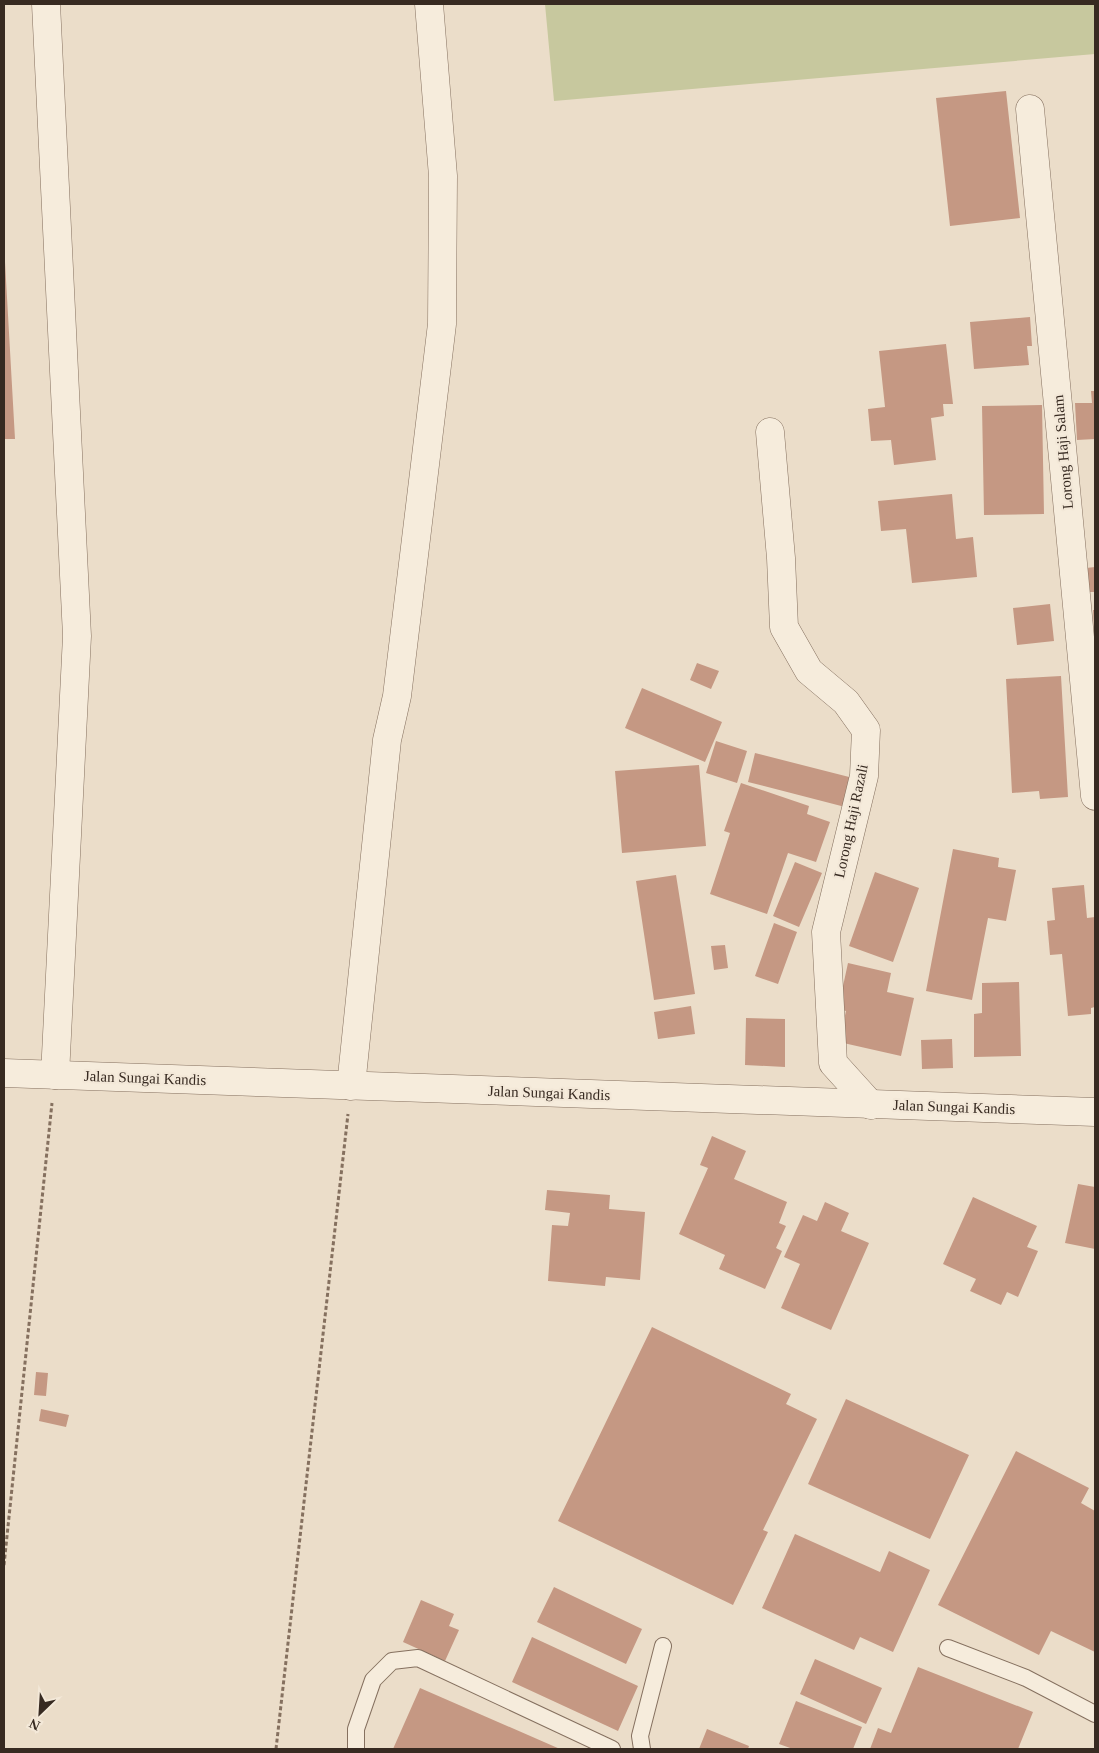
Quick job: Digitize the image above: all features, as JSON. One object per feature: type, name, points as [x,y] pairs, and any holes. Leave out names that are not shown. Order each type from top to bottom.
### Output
[{"type":"street","points":[[46,4],[76,636],[55,1075]]},
{"type":"street","points":[[351,1086],[387,740],[398,686],[442,324],[443,176],[429,4]]},
{"type":"street","name":"Lorong Haji Salam","points":[[1030,108],[1095,796]]},
{"type":"street","name":"Lorong Haji Razali","points":[[770,432],[781,558],[784,626],[809,672],[846,702],[866,730],[864,776],[826,932],[833,1063],[872,1105]]},
{"type":"street","name":"Jalan Sungai Kandis","points":[[4,1073],[1095,1112]]},
{"type":"lane","points":[[642,1749],[640,1736],[663,1646]]},
{"type":"lane","points":[[948,1648],[1026,1678],[1095,1714]]},
{"type":"lane","points":[[356,1749],[356,1729],[373,1680],[392,1660],[418,1658],[612,1749]]},
{"type":"path","points":[[4,1564],[55,1075]]},
{"type":"path","points":[[276,1749],[351,1086]]},
{"type":"green space","points":[[545,4],[1095,4],[1095,54],[554,101]]},
{"type":"building","points":[[1006,91],[1020,218],[950,226],[936,98]]},
{"type":"building","points":[[5,262],[15,439],[4,439]]},
{"type":"building","points":[[1030,317],[1032,346],[1027,346],[1029,365],[974,369],[970,322]]},
{"type":"building","points":[[946,344],[953,404],[943,404],[944,416],[931,418],[936,460],[894,465],[891,440],[871,441],[868,409],[885,407],[879,351]]},
{"type":"building","points":[[1091,391],[1095,391],[1095,439],[1077,440],[1075,403],[1092,403]]},
{"type":"building","points":[[1042,405],[1044,514],[984,515],[982,406]]},
{"type":"building","points":[[952,494],[956,539],[973,537],[977,577],[912,583],[906,529],[881,531],[878,501]]},
{"type":"building","points":[[1095,567],[1095,592],[1088,592],[1086,568]]},
{"type":"building","points":[[1050,604],[1054,641],[1017,645],[1013,608]]},
{"type":"building","points":[[1093,610],[1095,610],[1095,628],[1094,628]]},
{"type":"building","points":[[697,663],[719,671],[711,689],[690,680]]},
{"type":"building","points":[[1061,676],[1068,797],[1040,799],[1039,791],[1012,793],[1006,679]]},
{"type":"building","points":[[642,688],[722,722],[705,762],[625,728]]},
{"type":"building","points":[[716,741],[747,751],[737,783],[706,773]]},
{"type":"building","points":[[755,753],[857,779],[849,808],[748,782]]},
{"type":"building","points":[[699,765],[706,846],[622,853],[615,771]]},
{"type":"building","points":[[741,783],[809,806],[807,814],[830,822],[816,862],[788,853],[767,914],[710,894],[730,833],[724,831]]},
{"type":"building","points":[[953,849],[999,858],[998,867],[1016,870],[1006,921],[988,918],[972,1000],[926,991]]},
{"type":"building","points":[[795,862],[822,873],[799,927],[773,916]]},
{"type":"building","points":[[875,872],[919,888],[893,962],[849,946]]},
{"type":"building","points":[[676,875],[695,994],[654,1000],[636,881]]},
{"type":"building","points":[[1084,885],[1087,918],[1095,917],[1095,1007],[1091,1008],[1091,1014],[1068,1016],[1062,954],[1050,955],[1047,921],[1055,920],[1052,888]]},
{"type":"building","points":[[774,923],[797,932],[778,984],[755,976]]},
{"type":"building","points":[[725,945],[728,968],[714,970],[711,946]]},
{"type":"building","points":[[848,963],[891,973],[887,992],[914,998],[901,1056],[839,1042],[846,1011],[838,1009]]},
{"type":"building","points":[[1019,982],[1021,1056],[974,1057],[974,1014],[982,1013],[982,983]]},
{"type":"building","points":[[691,1006],[695,1034],[658,1039],[654,1012]]},
{"type":"building","points":[[746,1018],[785,1019],[785,1067],[745,1065]]},
{"type":"building","points":[[952,1039],[953,1068],[922,1069],[921,1040]]},
{"type":"building","points":[[712,1136],[746,1151],[734,1179],[787,1202],[779,1223],[786,1226],[776,1248],[782,1251],[765,1289],[719,1269],[725,1255],[679,1234],[708,1168],[700,1165]]},
{"type":"building","points":[[1078,1184],[1095,1187],[1095,1249],[1065,1243]]},
{"type":"building","points":[[547,1190],[610,1195],[609,1209],[645,1212],[640,1280],[606,1277],[605,1286],[548,1281],[552,1225],[568,1226],[570,1213],[545,1210]]},
{"type":"building","points":[[973,1197],[1037,1226],[1027,1247],[1038,1251],[1018,1297],[1007,1292],[1001,1305],[970,1291],[976,1279],[943,1264]]},
{"type":"building","points":[[825,1202],[849,1213],[841,1231],[869,1243],[831,1330],[781,1308],[800,1264],[784,1257],[803,1215],[817,1221]]},
{"type":"building","points":[[652,1327],[791,1394],[786,1404],[817,1419],[763,1530],[768,1532],[733,1605],[558,1521]]},
{"type":"building","points":[[36,1372],[48,1373],[46,1396],[34,1395]]},
{"type":"building","points":[[846,1399],[969,1455],[930,1539],[808,1484]]},
{"type":"building","points":[[41,1409],[69,1415],[66,1427],[39,1421]]},
{"type":"building","points":[[1016,1451],[1089,1488],[1081,1503],[1095,1511],[1095,1652],[1051,1631],[1039,1655],[938,1605]]},
{"type":"building","points":[[795,1534],[880,1572],[889,1551],[930,1570],[893,1652],[860,1637],[854,1650],[762,1608]]},
{"type":"building","points":[[554,1587],[642,1629],[626,1664],[537,1622]]},
{"type":"building","points":[[421,1600],[454,1614],[449,1626],[459,1630],[445,1661],[403,1642]]},
{"type":"building","points":[[532,1637],[638,1686],[618,1731],[512,1682]]},
{"type":"building","points":[[815,1659],[882,1688],[866,1724],[800,1694]]},
{"type":"building","points":[[918,1667],[1033,1712],[1018,1749],[870,1749],[878,1728],[891,1733]]},
{"type":"building","points":[[420,1688],[560,1749],[393,1749]]},
{"type":"building","points":[[796,1701],[862,1727],[853,1749],[793,1749],[779,1744]]},
{"type":"building","points":[[707,1729],[749,1746],[748,1749],[699,1749]]}]
